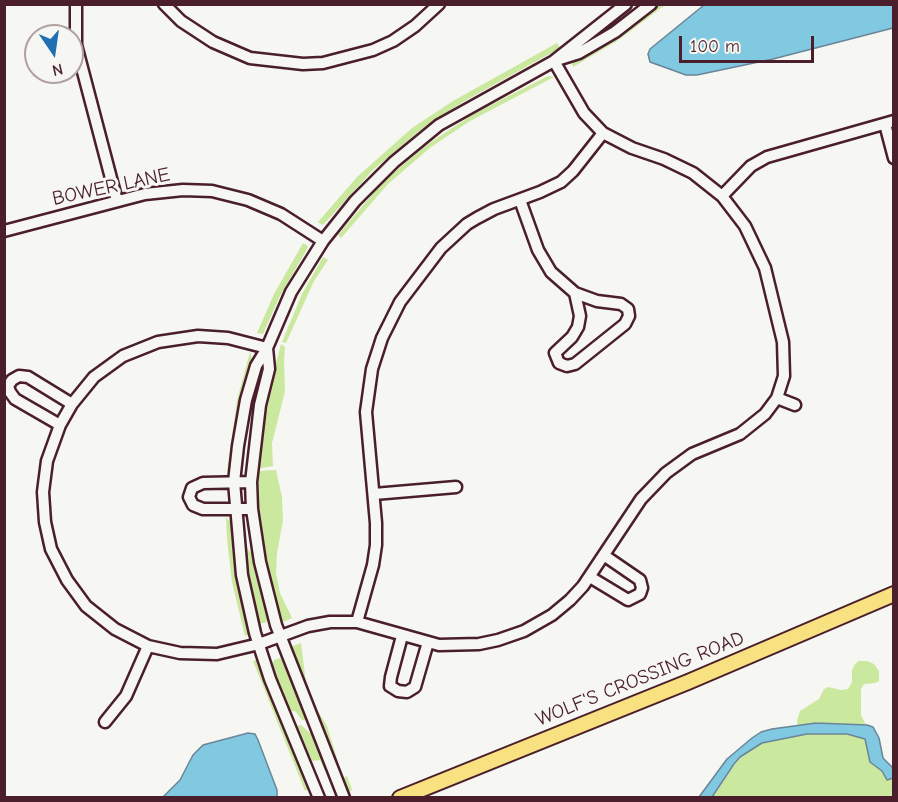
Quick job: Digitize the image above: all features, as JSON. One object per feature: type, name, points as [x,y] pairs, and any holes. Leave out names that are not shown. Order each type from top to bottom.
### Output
[{"type":"main road","name":"WOLF'S CROSSING ROAD","points":[[400,798],[678,686],[894,594]]},
{"type":"street","points":[[76,4],[76,45],[117,201]]},
{"type":"street","points":[[164,4],[181,21],[213,42],[250,58],[303,64],[323,63],[373,50],[393,41],[415,26],[439,4]]},
{"type":"street","points":[[319,798],[270,679],[242,575],[234,482],[246,400],[256,366],[267,348],[291,292],[323,241],[355,201],[394,162],[439,125],[554,61],[626,4]]},
{"type":"street","points":[[554,61],[579,53],[615,32],[651,4]]},
{"type":"street","points":[[267,348],[228,338],[198,336],[158,342],[123,356],[94,377],[72,404],[60,425],[47,461],[43,491],[45,522],[51,549],[67,580],[86,606],[114,629],[148,646],[180,654],[217,654],[259,644],[308,626],[330,622],[357,622],[439,645],[480,644],[524,631],[552,615],[570,600],[590,577],[653,484],[692,454],[740,434],[765,414],[777,398],[784,376],[783,342],[765,268],[746,226],[722,196],[693,173],[664,159],[632,148],[603,133],[584,113],[554,61]]},
{"type":"street","points":[[722,196],[751,166],[767,157],[889,123],[894,158]]},
{"type":"street","points":[[357,622],[373,565],[376,545],[366,412],[372,369],[382,338],[400,302],[441,248],[467,224],[561,182],[573,171],[603,133]]},
{"type":"street","name":"BOWER LANE","points":[[4,231],[117,201],[175,190],[212,191],[248,200],[281,214],[323,241]]},
{"type":"street","points":[[520,200],[538,249],[550,272],[575,293],[597,301],[621,304],[628,309],[629,316],[625,324],[575,364],[567,366],[559,363],[555,353],[572,337],[578,327],[580,316],[575,293]]},
{"type":"street","points":[[267,348],[268,369],[256,429],[251,482],[252,509],[260,562],[268,599],[280,636],[344,798]]},
{"type":"street","points":[[60,425],[15,399],[8,386],[19,376],[28,376],[72,404]]},
{"type":"street","points":[[777,398],[795,405]]},
{"type":"street","points":[[251,482],[196,484],[189,497],[197,508],[252,509]]},
{"type":"street","points":[[374,495],[456,487]]},
{"type":"street","points":[[590,577],[628,600],[640,594],[642,588],[640,580],[605,556]]},
{"type":"street","points":[[402,636],[390,686],[398,691],[407,692],[415,687],[428,642]]},
{"type":"street","points":[[105,722],[126,696],[148,646]]},
{"type":"green space","points":[[658,5],[665,5],[617,41],[573,67],[574,61],[594,50]]},
{"type":"green space","points":[[557,43],[560,48],[463,102],[418,132],[374,169],[324,224],[318,222],[357,177],[412,128],[453,101]]},
{"type":"green space","points":[[548,76],[554,77],[470,121],[431,147],[388,184],[341,238],[338,235],[382,183],[425,146],[475,113]]},
{"type":"green space","points":[[303,243],[308,246],[307,249],[279,298],[263,334],[257,333],[274,294]]},
{"type":"green space","points":[[323,257],[328,260],[314,281],[286,343],[282,342],[302,294]]},
{"type":"green space","points":[[281,344],[285,347],[285,391],[272,443],[273,466],[257,469],[264,408]]},
{"type":"green space","points":[[250,352],[253,363],[232,471],[227,471],[237,400]]},
{"type":"green space","points":[[276,470],[282,497],[283,520],[276,573],[280,593],[292,618],[281,623],[267,578],[257,499],[257,471]]},
{"type":"green space","points":[[226,517],[232,524],[236,562],[250,634],[245,636],[232,582]]},
{"type":"green space","points":[[244,535],[249,551],[254,552],[267,611],[268,620],[265,623],[259,623],[255,615],[247,578]]},
{"type":"green space","points":[[301,643],[306,683],[313,703],[327,726],[342,775],[344,778],[347,776],[352,790],[349,792],[340,774],[290,647]]},
{"type":"green space","points":[[281,658],[285,661],[309,721],[302,720],[295,711],[289,711],[272,666],[274,660]]},
{"type":"green space","points":[[259,659],[311,787],[305,791],[253,661]]},
{"type":"green space","points":[[859,661],[874,664],[879,671],[879,681],[864,684],[861,689],[861,715],[866,725],[816,723],[798,726],[800,711],[819,699],[824,689],[828,687],[848,689],[852,682],[852,670]]},
{"type":"green space","points":[[301,725],[310,733],[314,733],[330,772],[325,771],[320,760],[312,761],[295,726]]},
{"type":"green space","points":[[807,734],[847,734],[865,739],[870,762],[882,771],[887,779],[893,778],[893,797],[712,798],[740,757],[762,743]]},
{"type":"water","points":[[704,5],[893,5],[893,28],[773,59],[697,75],[686,75],[650,62],[648,54],[650,49]]},
{"type":"water","points":[[816,723],[873,727],[879,738],[883,758],[893,768],[893,778],[887,780],[882,771],[870,762],[865,739],[847,734],[807,734],[762,743],[740,757],[712,797],[699,797],[727,759],[761,732]]},
{"type":"water","points":[[248,733],[255,734],[258,740],[277,790],[277,797],[163,797],[180,780],[193,755],[203,745]]}]
